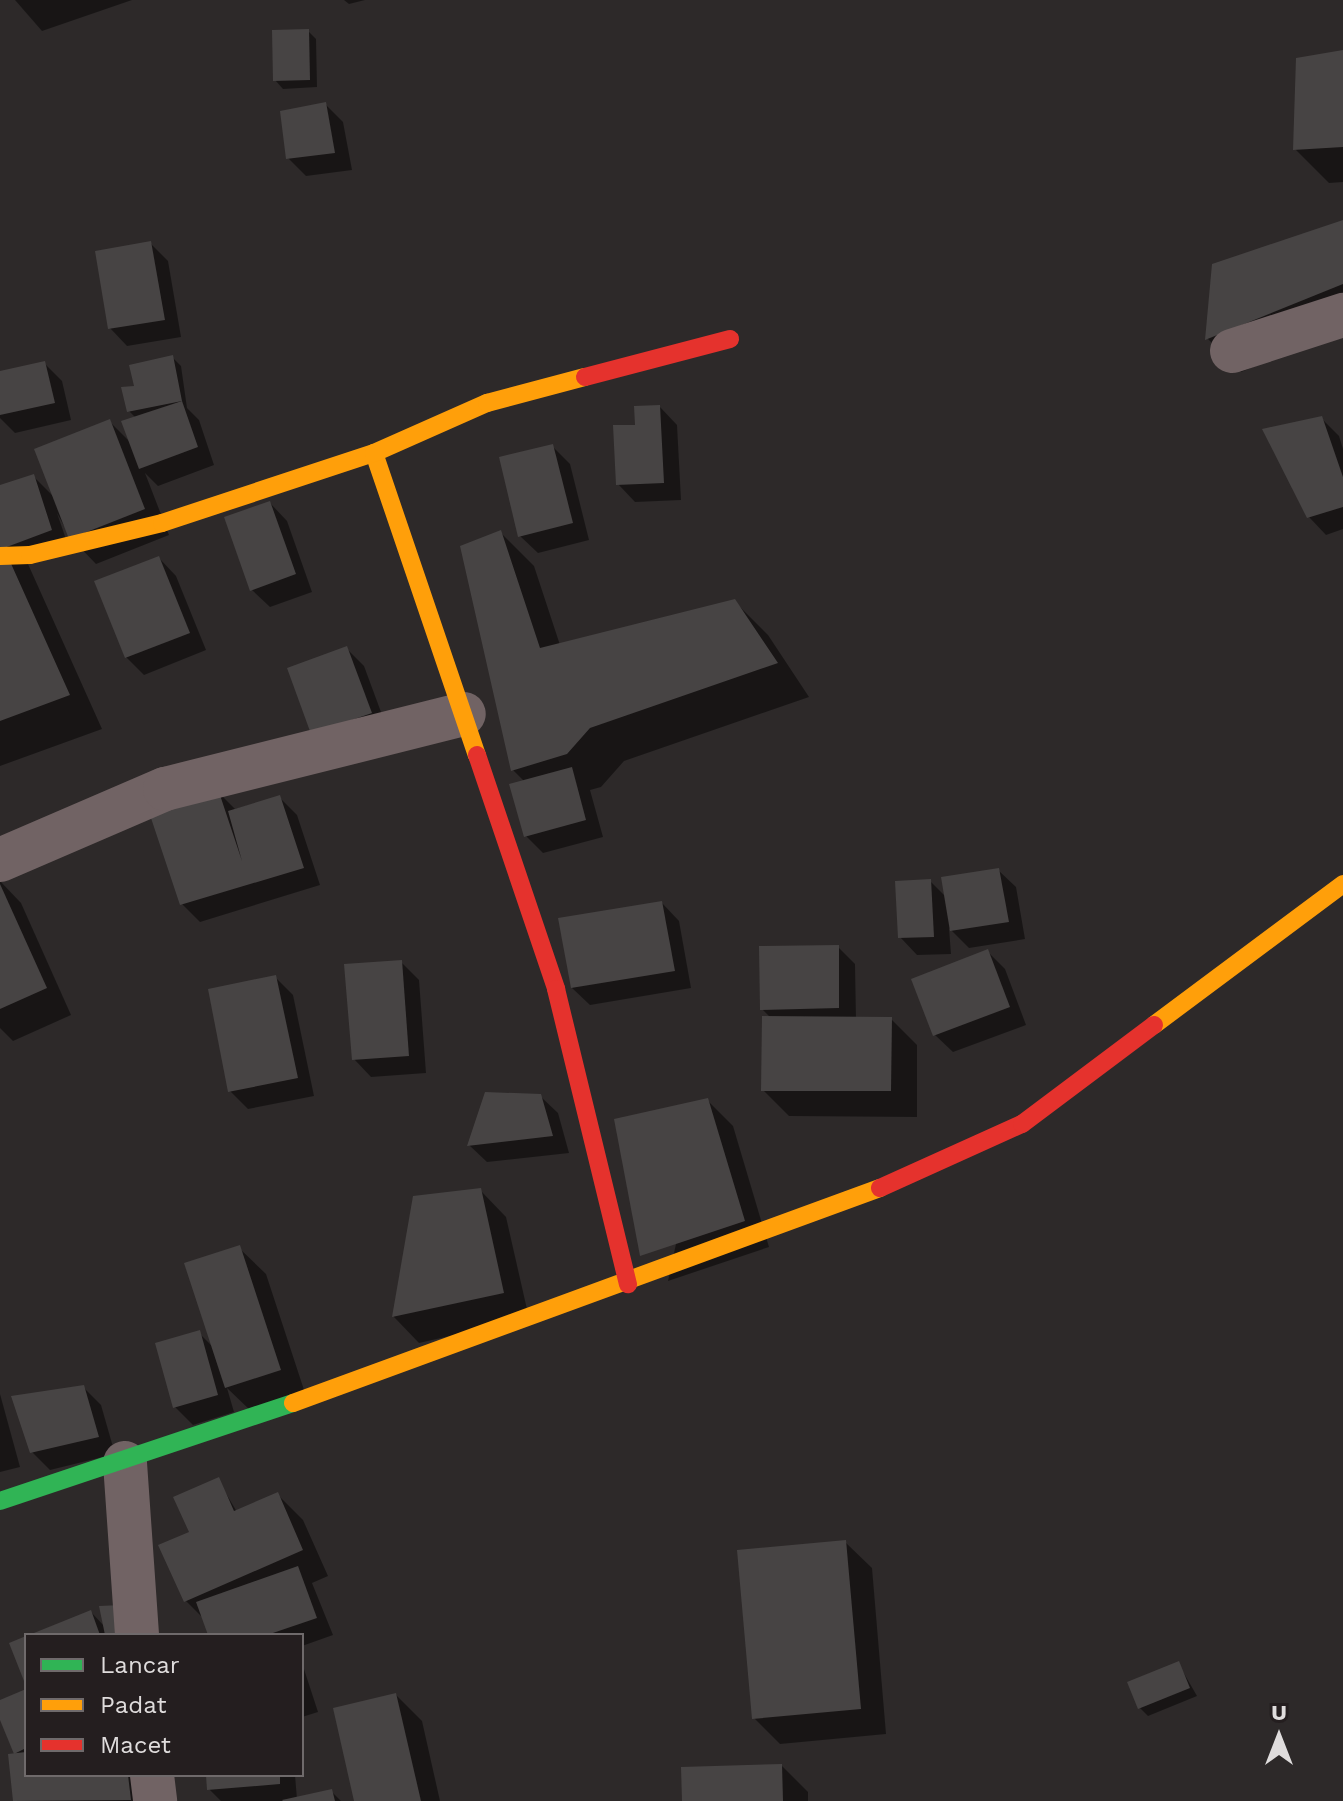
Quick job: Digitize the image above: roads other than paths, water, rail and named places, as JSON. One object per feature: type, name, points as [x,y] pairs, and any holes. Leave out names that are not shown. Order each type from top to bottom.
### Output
[{"type":"street","points":[[1232,351],[1343,315]]},
{"type":"street","points":[[0,556],[30,555],[162,523],[374,453],[487,403],[730,339]]},
{"type":"street","points":[[374,453],[556,989],[628,1284]]},
{"type":"street","points":[[0,860],[165,789],[464,714]]},
{"type":"street","points":[[0,1501],[125,1463],[628,1284],[929,1170],[1022,1124],[1343,884]]},
{"type":"street","points":[[125,1463],[137,1633]]},
{"type":"street","points":[[152,1777],[155,1801]]}]
